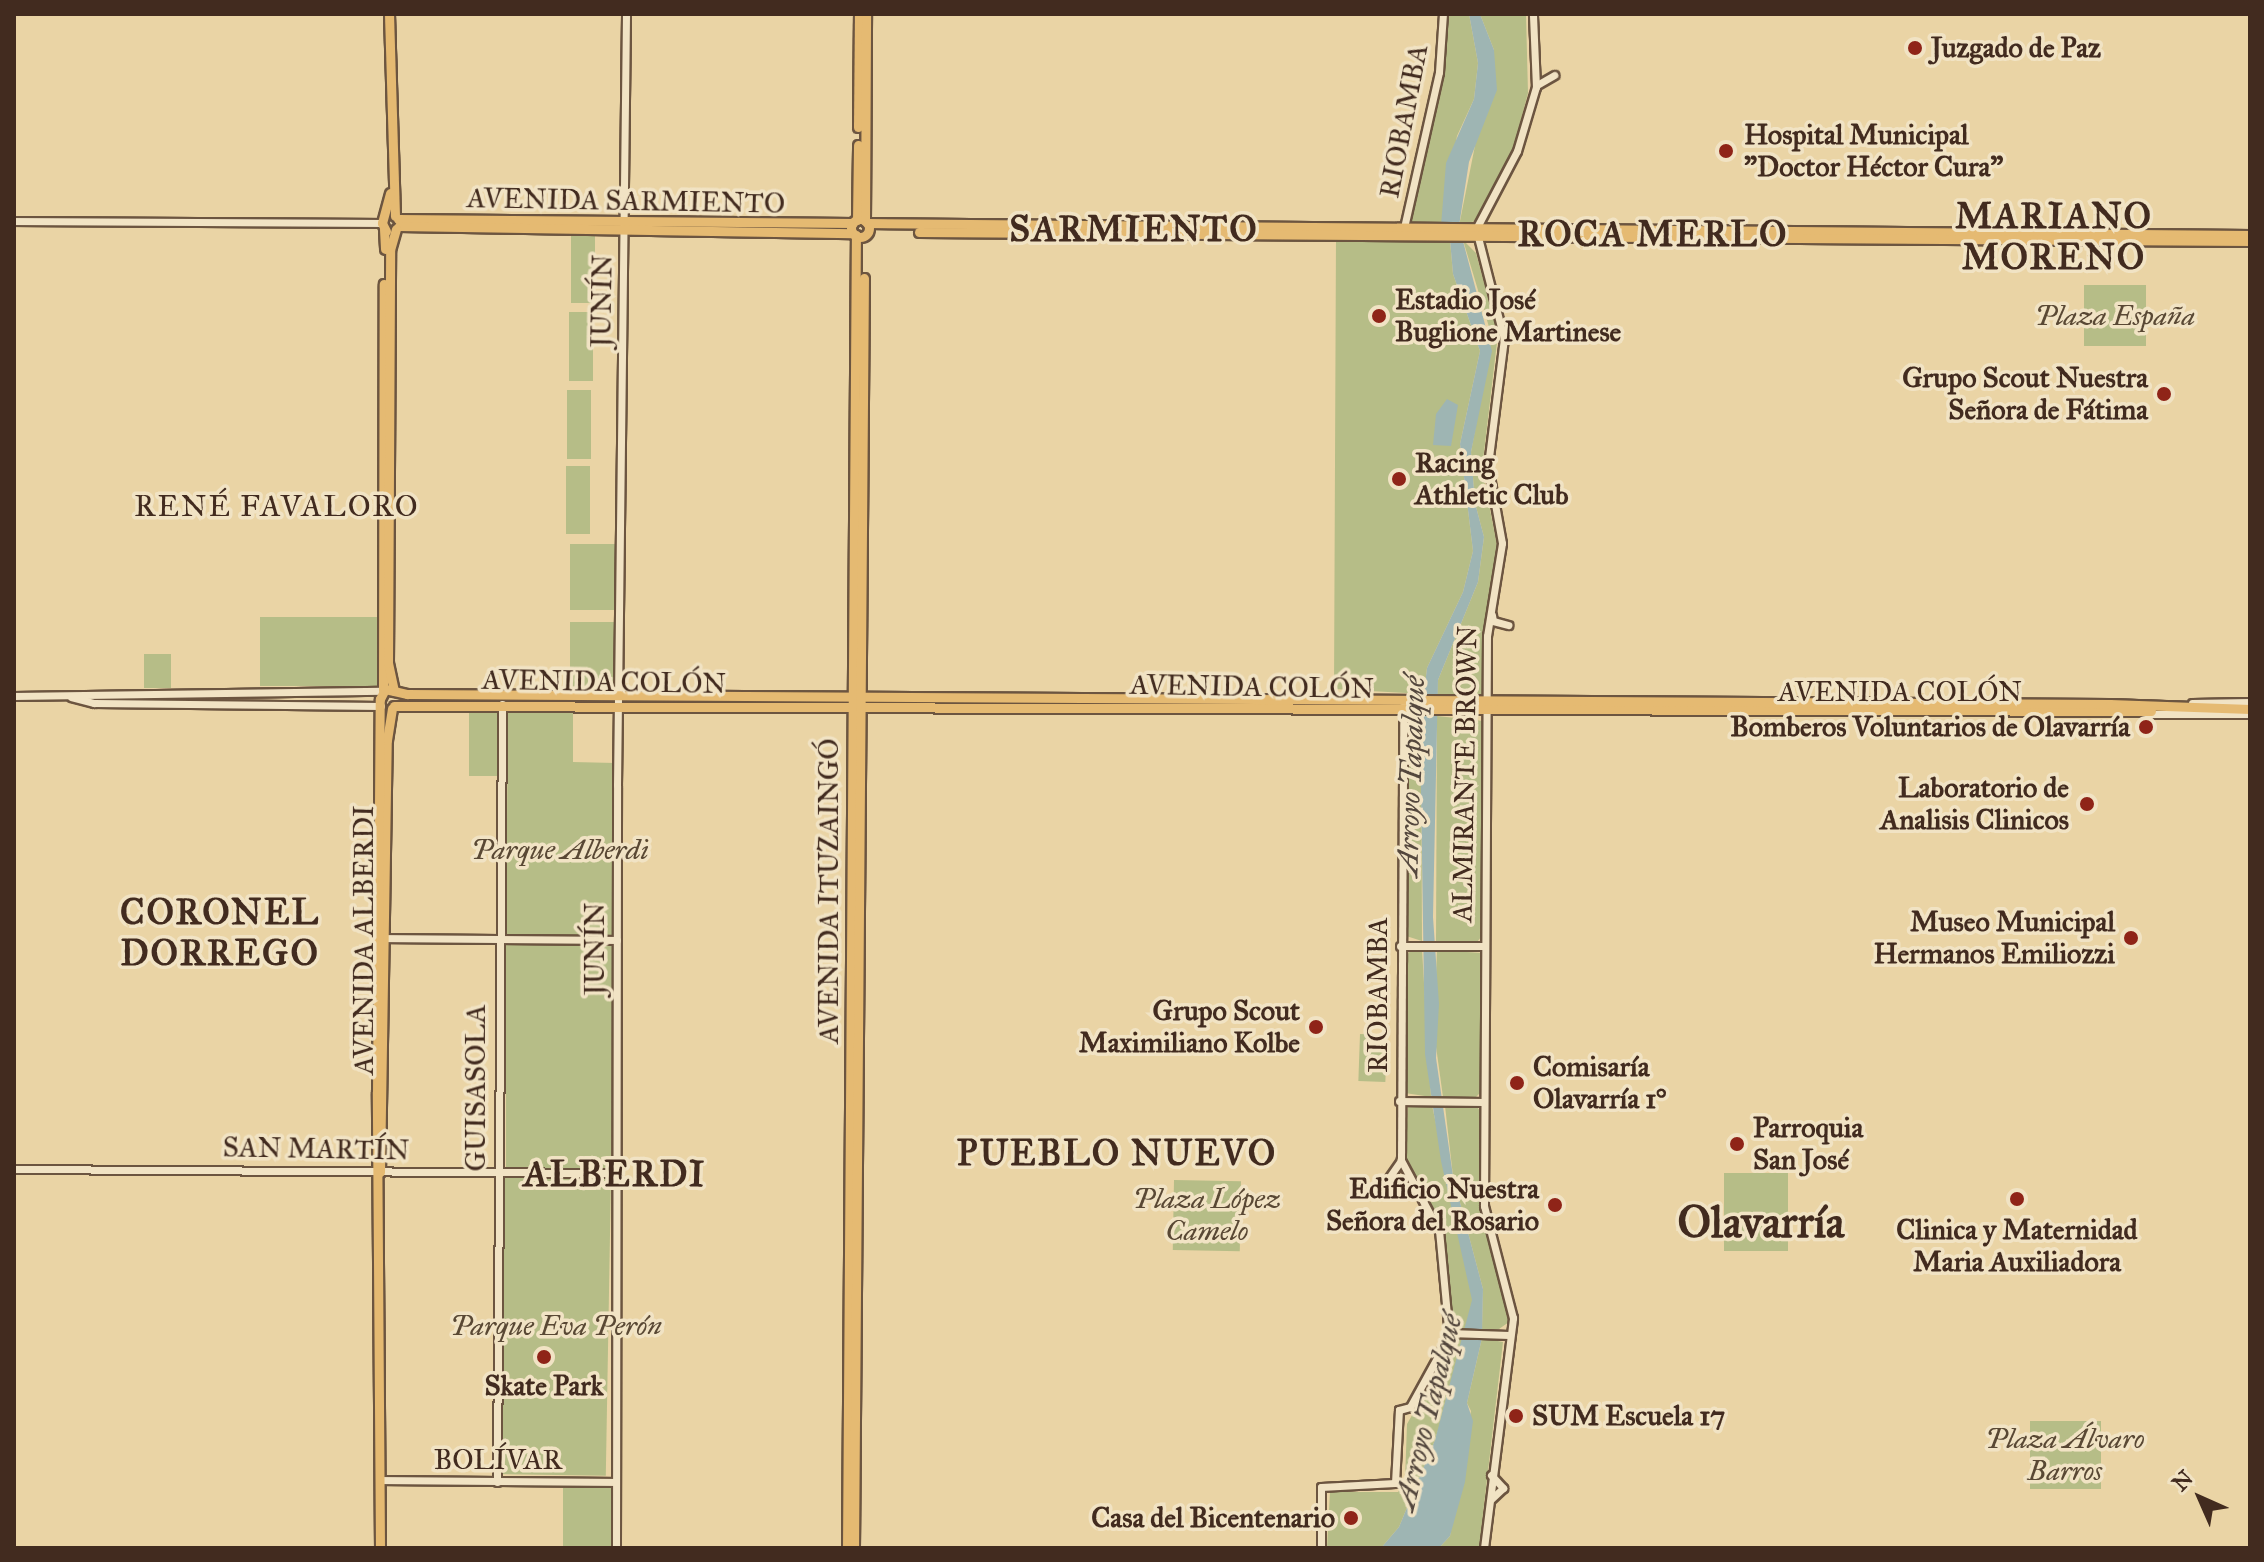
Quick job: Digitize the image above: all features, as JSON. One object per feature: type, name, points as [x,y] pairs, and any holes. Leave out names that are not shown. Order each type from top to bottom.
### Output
[{"type":"main road","points":[[388,691],[392,223],[389,14]]},
{"type":"main road","name":"AVENIDA ITUZAINGÓ","points":[[859,14],[861,228]]},
{"type":"main road","name":"AVENIDA ITUZAINGÓ","points":[[847,1548],[866,14]]},
{"type":"main road","name":"AVENIDA SARMIENTO","points":[[392,223],[626,229],[861,228],[2250,241]]},
{"type":"main road","name":"AVENIDA SARMIENTO","points":[[1473,234],[2250,235]]},
{"type":"main road","name":"AVENIDA COLÓN","points":[[388,691],[502,698],[620,700],[2186,709],[2250,712]]},
{"type":"main road","name":"AVENIDA ALBERDI","points":[[380,1548],[382,938],[388,691]]},
{"type":"main road","name":"AVENIDA COLÓN","points":[[388,707],[502,698]]},
{"type":"main road","name":"AVENIDA ITUZAINGÓ","points":[[854,1548],[857,702]]},
{"type":"street","name":"JUNÍN","points":[[616,1548],[617,940],[626,14]]},
{"type":"street","name":"RIOBAMBA","points":[[1409,233],[1439,72],[1443,14]]},
{"type":"street","points":[[1473,234],[1517,151],[1536,87],[1533,14]]},
{"type":"street","points":[[1536,87],[1554,75],[1537,64]]},
{"type":"street","name":"AVENIDA SARMIENTO","points":[[14,221],[392,223]]},
{"type":"street","name":"ALMIRANTE BROWN","points":[[1473,234],[1504,332],[1488,460],[1502,543],[1492,599],[1485,707],[1484,1212],[1513,1312],[1484,1548]]},
{"type":"street","points":[[1488,646],[1493,629],[1508,625],[1493,621],[1492,599]]},
{"type":"street","name":"AVENIDA COLÓN","points":[[14,696],[162,690],[388,691]]},
{"type":"street","name":"AVENIDA COLÓN","points":[[69,696],[94,703],[388,707]]},
{"type":"street","name":"GUISASOLA","points":[[497,1482],[498,939],[502,698]]},
{"type":"street","name":"AVENIDA COLÓN","points":[[2110,709],[2250,702]]},
{"type":"street","name":"RIOBAMBA","points":[[1407,706],[1400,946],[1401,1160],[1439,1231],[1449,1333]]},
{"type":"street","name":"AVENIDA COLÓN","points":[[2110,709],[2250,712]]},
{"type":"street","points":[[382,938],[617,940]]},
{"type":"street","points":[[1400,946],[1484,946]]},
{"type":"street","points":[[1399,1101],[1484,1102]]},
{"type":"street","points":[[1388,1179],[1395,1176],[1401,1160]]},
{"type":"street","name":"SAN MARTÍN","points":[[14,1169],[617,1173]]},
{"type":"street","points":[[1401,1195],[1406,1187],[1415,1188]]},
{"type":"street","points":[[1321,1548],[1321,1487],[1395,1483],[1399,1410],[1410,1407],[1449,1333],[1509,1335]]},
{"type":"street","points":[[1488,1504],[1503,1488],[1491,1475]]},
{"type":"street","name":"BOLÍVAR","points":[[380,1480],[616,1482]]},
{"type":"green space","points":[[1448,14],[1469,14],[1478,63],[1474,99],[1457,136],[1441,226],[1411,226],[1408,222],[1444,70]]},
{"type":"green space","points":[[1480,14],[1526,14],[1528,93],[1513,150],[1475,221],[1459,226],[1494,50]]},
{"type":"green space","points":[[571,235],[595,235],[595,303],[571,303]]},
{"type":"green space","name":"Racing Athletic Club","points":[[1336,236],[1450,240],[1453,274],[1480,351],[1460,444],[1473,551],[1463,592],[1427,668],[1424,694],[1334,689]]},
{"type":"green space","points":[[1463,240],[1476,253],[1498,334],[1482,469],[1497,545],[1485,622],[1483,694],[1437,697],[1438,680],[1478,582],[1484,537],[1475,503],[1471,452],[1492,337]]},
{"type":"green space","name":"Plaza España","points":[[2084,285],[2146,285],[2146,346],[2084,346]]},
{"type":"green space","points":[[569,312],[593,312],[593,381],[569,381]]},
{"type":"green space","points":[[567,390],[591,390],[591,459],[567,459]]},
{"type":"green space","points":[[566,466],[590,466],[590,534],[566,534]]},
{"type":"green space","points":[[570,544],[615,544],[615,610],[570,610]]},
{"type":"green space","points":[[260,617],[377,617],[377,686],[260,686]]},
{"type":"green space","points":[[570,622],[615,622],[615,688],[570,688]]},
{"type":"green space","points":[[144,654],[171,654],[171,688],[144,688]]},
{"type":"green space","name":"Parque Alberdi","points":[[508,706],[573,706],[573,762],[615,763],[614,937],[506,937]]},
{"type":"green space","points":[[469,708],[500,708],[500,776],[469,776]]},
{"type":"green space","points":[[1411,715],[1421,715],[1422,941],[1403,935],[1406,719]]},
{"type":"green space","points":[[1437,716],[1483,721],[1482,936],[1477,942],[1436,941]]},
{"type":"green space","points":[[506,944],[614,944],[614,1170],[506,1170]]},
{"type":"green space","points":[[1411,950],[1422,950],[1431,1097],[1405,1093],[1407,955]]},
{"type":"green space","points":[[1437,950],[1482,953],[1480,1093],[1475,1098],[1443,1097],[1434,1032]]},
{"type":"green space","points":[[1360,1034],[1387,1035],[1385,1082],[1358,1081]]},
{"type":"green space","points":[[1408,1105],[1432,1105],[1473,1300],[1467,1329],[1454,1328],[1450,1320],[1440,1218],[1405,1163]]},
{"type":"green space","points":[[1445,1106],[1477,1107],[1481,1112],[1480,1213],[1509,1311],[1509,1322],[1499,1329],[1482,1329],[1483,1289],[1453,1176]]},
{"type":"green space","points":[[1724,1173],[1788,1173],[1788,1251],[1724,1251]]},
{"type":"green space","name":"Parque Eva Perón","points":[[503,1176],[611,1178],[606,1476],[498,1474]]},
{"type":"green space","name":"Plaza López Camelo","points":[[1174,1180],[1241,1181],[1240,1251],[1173,1250]]},
{"type":"green space","points":[[1456,1338],[1465,1338],[1463,1349],[1435,1440],[1399,1527],[1381,1548],[1327,1548],[1330,1492],[1398,1492],[1405,1480],[1407,1424]]},
{"type":"green space","points":[[1482,1338],[1503,1342],[1479,1548],[1439,1548],[1450,1536],[1471,1411],[1467,1403]]},
{"type":"green space","name":"Plaza Álvaro Barros","points":[[2030,1421],[2101,1421],[2101,1489],[2030,1489]]},
{"type":"green space","points":[[563,1488],[611,1488],[611,1548],[563,1548]]},
{"type":"water","points":[[1469,14],[1480,14],[1494,50],[1497,90],[1469,162],[1459,226],[1492,351],[1471,452],[1475,503],[1484,537],[1478,582],[1438,680],[1433,917],[1439,1004],[1436,1058],[1453,1176],[1483,1289],[1482,1338],[1467,1403],[1473,1421],[1465,1482],[1450,1536],[1439,1548],[1381,1548],[1399,1527],[1435,1440],[1472,1300],[1441,1161],[1425,1054],[1420,725],[1427,668],[1463,592],[1473,551],[1460,444],[1480,351],[1453,274],[1450,240],[1441,226],[1446,163],[1474,99],[1478,63]]},
{"type":"water","points":[[1447,399],[1458,405],[1451,446],[1433,445],[1436,414]]},
{"type":"place","name":"Juzgado de Paz","points":[[1915,48]]},
{"type":"place","name":"Hospital Municipal \"Doctor Héctor Cura\"","points":[[1726,151]]},
{"type":"place","name":"Estadio José Buglione Martinese","points":[[1379,316]]},
{"type":"place","name":"Grupo Scout Nuestra Señora de Fátima","points":[[2164,394]]},
{"type":"place","name":"Racing Athletic Club","points":[[1399,479]]},
{"type":"place","name":"Bomberos Voluntarios de Olavarría","points":[[2146,727]]},
{"type":"place","name":"Laboratorio de Analisis Clinicos","points":[[2087,804]]},
{"type":"place","name":"Museo Municipal Hermanos Emiliozzi","points":[[2131,938]]},
{"type":"place","name":"Grupo Scout Maximiliano Kolbe","points":[[1316,1027]]},
{"type":"place","name":"Comisaría Olavarría 1°","points":[[1517,1083]]},
{"type":"place","name":"Parroquia San José","points":[[1737,1144]]},
{"type":"place","name":"Clinica y Maternidad Maria Auxiliadora","points":[[2017,1199]]},
{"type":"place","name":"Edificio Nuestra Señora del Rosario","points":[[1555,1205]]},
{"type":"place","name":"Skate Park","points":[[544,1357]]},
{"type":"place","name":"SUM Escuela 17","points":[[1516,1416]]},
{"type":"place","name":"Casa del Bicentenario","points":[[1351,1518]]},
{"type":"district","name":"SARMIENTO","points":[[1134,230]]},
{"type":"district","name":"ROCA MERLO","points":[[1653,235]]},
{"type":"district","name":"MARIANO MORENO","points":[[2054,236]]},
{"type":"district","name":"RENÉ FAVALORO","points":[[277,506]]},
{"type":"district","name":"CORONEL DORREGO","points":[[220,932]]},
{"type":"district","name":"PUEBLO NUEVO","points":[[1117,1154]]},
{"type":"district","name":"ALBERDI","points":[[615,1175]]},
{"type":"district","name":"Olavarría","points":[[1761,1222]]},
{"type":"water label","name":"Arroyo Tapalqué","points":[[1411,776]]},
{"type":"water label","name":"Arroyo Tapalqué","points":[[1428,1412]]}]
